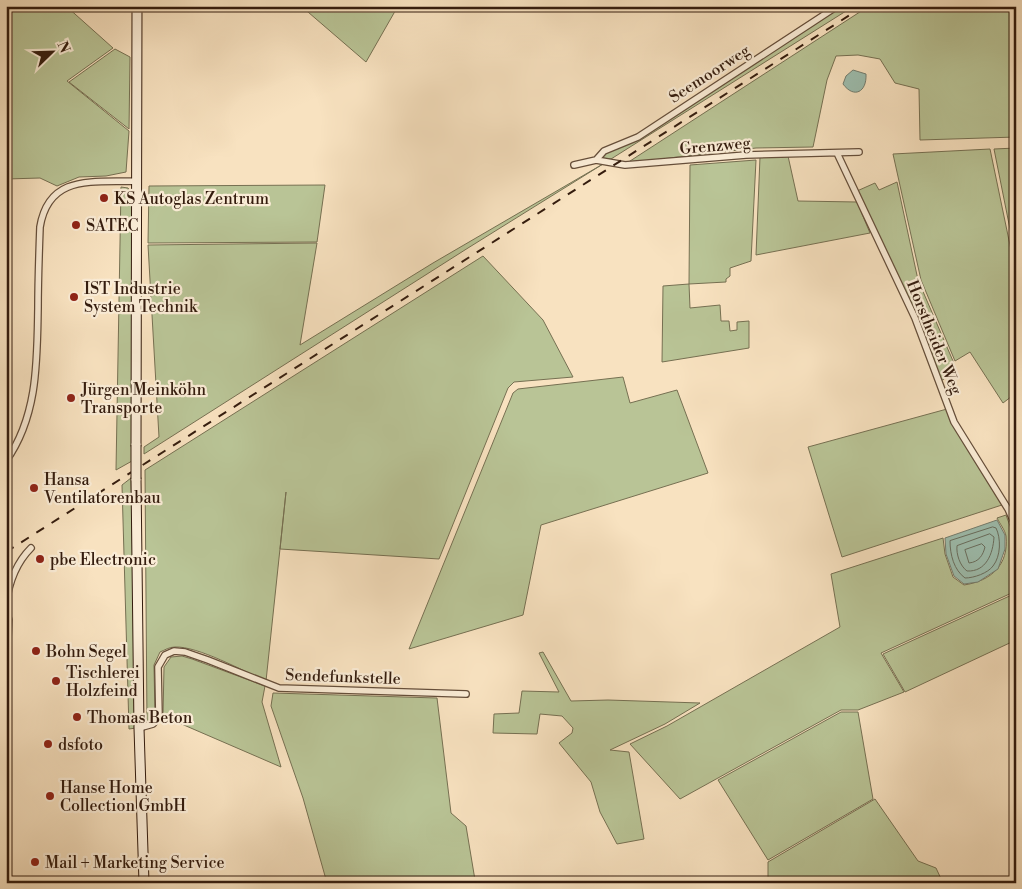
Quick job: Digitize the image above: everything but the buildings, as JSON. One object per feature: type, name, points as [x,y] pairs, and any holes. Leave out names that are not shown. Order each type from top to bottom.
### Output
[{"type":"main road","points":[[137,6],[136,479],[139,728],[144,883]]},
{"type":"street","name":"Seemoorweg","points":[[596,160],[604,151],[638,137],[836,8]]},
{"type":"street","name":"Grenzweg","points":[[574,165],[596,160],[626,166],[746,155],[859,152]]},
{"type":"street","name":"Horstheider Weg","points":[[837,153],[915,318],[954,422],[1012,510],[1016,527]]},
{"type":"street","points":[[6,461],[18,442],[34,389],[37,356],[40,227],[46,206],[57,192],[72,184],[137,181]]},
{"type":"street","points":[[6,604],[17,566],[22,557],[31,548]]},
{"type":"street","points":[[6,612],[9,620],[6,668]]},
{"type":"street","name":"Sendefunkstelle","points":[[139,728],[153,724],[159,717],[158,667],[164,655],[174,651],[185,652],[208,660],[279,688],[466,694]]},
{"type":"green space","points":[[6,6],[66,6],[113,48],[67,81],[129,131],[126,172],[106,176],[79,177],[57,186],[40,178],[6,179]]},
{"type":"green space","points":[[301,6],[398,6],[366,62]]},
{"type":"green space","points":[[843,6],[854,6],[611,159],[602,158],[602,155],[639,138]]},
{"type":"green space","points":[[869,6],[1016,6],[1016,137],[920,140],[919,89],[895,83],[880,59],[858,55],[836,56],[827,80],[813,147],[756,148],[627,163]]},
{"type":"green space","points":[[115,49],[130,57],[129,129],[69,82]]},
{"type":"green space","points":[[1016,148],[1016,259],[994,149]]},
{"type":"green space","points":[[990,149],[1016,274],[1016,393],[1003,403],[970,352],[955,361],[921,280],[893,154]]},
{"type":"green space","points":[[788,156],[798,201],[857,202],[870,233],[756,255],[760,157]]},
{"type":"green space","points":[[756,160],[751,261],[730,268],[730,276],[726,279],[726,282],[689,284],[690,165]]},
{"type":"green space","points":[[603,164],[144,454],[144,447],[159,437],[148,245],[317,243],[300,345],[433,263]]},
{"type":"green space","points":[[897,182],[918,280],[953,361],[954,372],[941,381],[857,191],[875,183],[879,190]]},
{"type":"green space","points":[[325,185],[317,242],[148,243],[149,186]]},
{"type":"green space","points":[[121,187],[128,188],[132,194],[132,461],[116,470]]},
{"type":"green space","points":[[483,256],[543,320],[573,377],[514,382],[508,388],[439,559],[280,549],[286,492],[266,681],[196,650],[169,648],[160,652],[154,665],[155,717],[147,723],[145,470]]},
{"type":"green space","points":[[689,284],[690,308],[720,305],[721,321],[729,321],[730,331],[737,330],[737,322],[749,321],[749,348],[662,362],[663,286]]},
{"type":"green space","points":[[623,377],[630,403],[677,390],[708,473],[541,525],[523,615],[409,649],[513,393],[518,389]]},
{"type":"green space","points":[[947,409],[1005,504],[842,557],[808,447]]},
{"type":"green space","points":[[131,478],[136,728],[129,729],[122,485]]},
{"type":"green space","points":[[1006,515],[1016,542],[1016,591],[881,653],[904,692],[858,710],[841,710],[680,799],[630,744],[667,726],[840,627],[831,574],[943,538],[945,554],[953,577],[964,585],[982,580],[996,570],[1004,555],[1006,536],[997,518]]},
{"type":"green space","points":[[1016,593],[1016,640],[905,692],[883,654]]},
{"type":"green space","points":[[543,652],[571,701],[608,700],[700,703],[665,724],[610,750],[629,752],[644,839],[617,844],[600,812],[591,782],[559,743],[572,733],[573,728],[562,716],[540,714],[537,734],[493,733],[494,714],[519,713],[522,691],[559,692],[539,653]]},
{"type":"green space","points":[[182,656],[265,686],[262,702],[281,767],[163,716],[164,667],[171,657]]},
{"type":"green space","points":[[273,693],[437,698],[451,813],[466,826],[475,880],[547,881],[547,883],[327,883],[303,798],[271,706]]},
{"type":"green space","points":[[841,712],[858,712],[873,799],[768,860],[718,780]]},
{"type":"green space","points":[[875,799],[918,861],[936,868],[943,883],[768,883],[768,862]]},
{"type":"water","points":[[853,70],[866,74],[866,80],[862,89],[855,92],[847,89],[843,84],[846,76]]},
{"type":"water","points":[[997,520],[1005,535],[1005,549],[998,569],[978,582],[964,584],[954,576],[946,554],[945,538]]},
{"type":"railway","points":[[6,552],[864,6]]},
{"type":"place","name":"KS Autoglas Zentrum","points":[[104,198]]},
{"type":"place","name":"SATEC","points":[[76,225]]},
{"type":"place","name":"IST Industrie System Technik","points":[[74,297]]},
{"type":"place","name":"Jürgen Meinköhn Transporte","points":[[71,398]]},
{"type":"place","name":"Hansa Ventilatorenbau","points":[[34,488]]},
{"type":"place","name":"pbe Electronic","points":[[40,559]]},
{"type":"place","name":"Bohn Segel","points":[[36,651]]},
{"type":"place","name":"Tischlerei Holzfeind","points":[[56,681]]},
{"type":"place","name":"Thomas Beton","points":[[77,717]]},
{"type":"place","name":"dsfoto","points":[[48,744]]},
{"type":"place","name":"Hanse Home Collection GmbH","points":[[50,796]]},
{"type":"place","name":"Mail + Marketing Service","points":[[35,862]]}]
